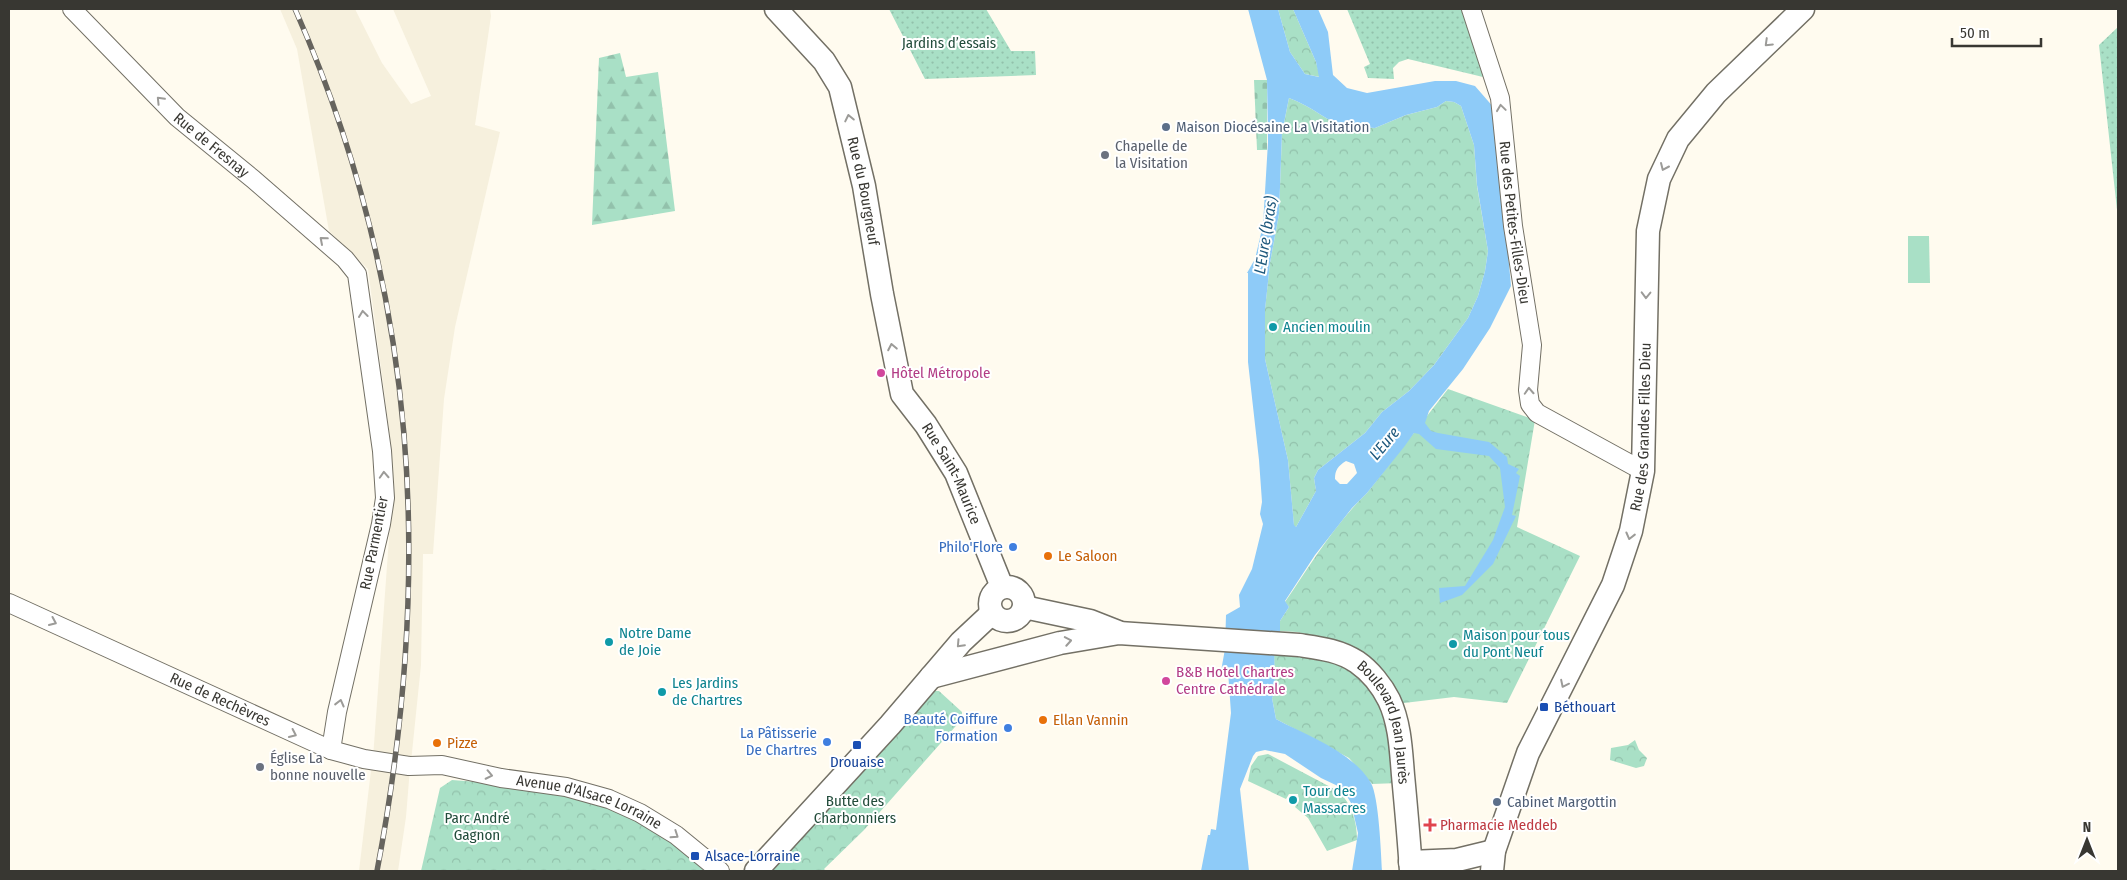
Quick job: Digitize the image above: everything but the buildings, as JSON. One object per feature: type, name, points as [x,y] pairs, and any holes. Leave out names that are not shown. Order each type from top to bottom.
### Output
[{"type":"main road","name":"Rue du Bourgneuf","points":[[776,9],[824,61],[840,87],[846,102],[864,186],[882,294],[902,394]]},
{"type":"main road","name":"Rue des Grandes Filles Dieu","points":[[1493,861],[1528,753],[1619,570],[1631,531],[1643,472],[1648,231],[1659,179],[1678,139],[1716,93],[1802,9]]},
{"type":"main road","name":"Rue Saint-Maurice","points":[[902,394],[939,444],[956,473],[1002,587],[1013,587],[1020,592],[1009,614]]},
{"type":"main road","points":[[756,871],[961,642],[1009,614],[1090,621],[1119,632]]},
{"type":"main road","points":[[1009,614],[1016,654]]},
{"type":"main road","points":[[931,677],[1060,642],[1119,632]]},
{"type":"main road","name":"Boulevard Jean Jaurès","points":[[1119,632],[1326,648],[1357,662],[1371,674],[1385,694],[1396,720],[1401,749],[1410,867]]},
{"type":"main road","points":[[1410,867],[1457,860],[1493,861]]},
{"type":"street","name":"Rue de Fresnay","points":[[72,9],[177,117],[260,185],[344,259],[357,274]]},
{"type":"street","name":"Rue des Petites-Filles-Dieu","points":[[1471,9],[1501,106],[1512,226],[1532,345],[1528,390],[1530,404],[1537,413],[1643,472]]},
{"type":"street","name":"Rue Parmentier","points":[[331,750],[380,530],[385,498],[382,451],[357,274]]},
{"type":"street","name":"Rue de Rechèvres","points":[[9,603],[331,750],[359,758],[409,766],[442,765]]},
{"type":"street","name":"Avenue d'Alsace Lorraine","points":[[442,765],[501,778],[566,786],[609,799],[640,813],[676,835],[720,871]]},
{"type":"shaded area","points":[[280,9],[355,9],[382,63],[411,104],[431,96],[393,9],[490,9],[491,16],[475,125],[500,132],[455,327],[444,399],[433,554],[423,554],[421,665],[411,762],[373,758],[391,511],[390,437],[368,269],[329,231],[297,49]]},
{"type":"shaded area","points":[[372,762],[410,768],[406,817],[398,871],[359,871]]},
{"type":"green space","name":"Jardins d’essais","points":[[889,9],[986,9],[1011,51],[1035,51],[1036,75],[925,79]]},
{"type":"green space","points":[[1278,9],[1293,9],[1316,62],[1320,77],[1305,74],[1290,52]]},
{"type":"green space","points":[[1347,9],[1463,9],[1483,77],[1408,59],[1399,62],[1393,68],[1394,79],[1368,78],[1364,67],[1370,64]]},
{"type":"green space","points":[[2118,27],[2118,219],[2099,45]]},
{"type":"green space","points":[[620,53],[626,77],[658,72],[675,211],[592,225],[599,58]]},
{"type":"green space","points":[[1254,80],[1267,80],[1267,150],[1257,150]]},
{"type":"green space","points":[[1289,98],[1351,130],[1359,127],[1375,128],[1406,115],[1437,107],[1446,101],[1454,102],[1461,106],[1474,145],[1477,186],[1488,251],[1478,296],[1468,318],[1434,365],[1409,391],[1382,412],[1365,433],[1318,470],[1314,478],[1316,491],[1296,527],[1294,526],[1288,460],[1265,359],[1265,309],[1270,263],[1279,214],[1282,133]]},
{"type":"green space","points":[[1908,236],[1929,236],[1930,283],[1908,283]]},
{"type":"green space","points":[[1448,389],[1535,420],[1517,527],[1580,556],[1507,703],[1454,697],[1404,703],[1395,698],[1337,641],[1297,632],[1280,631],[1280,621],[1289,607],[1285,602],[1323,545],[1367,493]]},
{"type":"green space","points":[[1274,651],[1324,654],[1359,671],[1384,703],[1399,783],[1372,784],[1349,758],[1276,719],[1272,698],[1275,692]]},
{"type":"green space","name":"Butte des Charbonniers","points":[[935,691],[939,691],[962,712],[962,719],[864,830],[824,869],[826,871],[772,871]]},
{"type":"green space","points":[[1635,740],[1639,750],[1647,758],[1644,766],[1636,768],[1610,760],[1611,748],[1628,745]]},
{"type":"green space","points":[[1268,754],[1338,791],[1347,802],[1353,814],[1357,840],[1327,851],[1308,818],[1295,807],[1299,800],[1298,794],[1289,794],[1286,799],[1248,781],[1251,766],[1258,756]]},
{"type":"green space","name":"Parc André Gagnon","points":[[452,780],[530,786],[584,797],[657,828],[705,871],[421,871],[440,788]]},
{"type":"water","points":[[1248,9],[1278,9],[1290,52],[1305,74],[1319,77],[1316,62],[1293,9],[1318,9],[1328,32],[1333,75],[1347,88],[1367,93],[1435,81],[1456,81],[1475,86],[1495,109],[1511,286],[1490,328],[1463,369],[1429,411],[1425,423],[1431,431],[1489,442],[1507,457],[1508,464],[1519,469],[1516,473],[1520,476],[1512,515],[1516,516],[1493,564],[1462,595],[1440,603],[1439,588],[1465,586],[1493,540],[1505,507],[1500,468],[1489,456],[1436,449],[1419,434],[1414,433],[1315,555],[1285,601],[1289,607],[1280,621],[1280,637],[1274,638],[1275,693],[1272,698],[1276,719],[1341,753],[1363,772],[1371,783],[1378,813],[1382,871],[1352,871],[1358,833],[1351,803],[1342,788],[1321,778],[1285,754],[1265,750],[1256,752],[1253,756],[1240,789],[1249,871],[1201,871],[1208,835],[1210,835],[1211,829],[1216,830],[1231,713],[1228,671],[1221,671],[1225,649],[1226,615],[1240,607],[1239,595],[1252,569],[1263,524],[1260,514],[1262,502],[1259,460],[1248,362],[1247,273],[1255,259],[1263,225],[1268,142],[1267,80]],"holes":[[[1289,98],[1351,130],[1359,127],[1375,128],[1406,115],[1437,107],[1446,101],[1454,102],[1461,106],[1474,145],[1477,185],[1488,251],[1478,296],[1468,318],[1434,365],[1409,391],[1382,412],[1365,433],[1318,470],[1314,478],[1316,491],[1296,527],[1294,525],[1288,460],[1265,359],[1265,310],[1270,263],[1279,214],[1282,133]],[[1346,461],[1354,464],[1357,473],[1347,484],[1340,484],[1335,479],[1336,471]]]},
{"type":"railway","points":[[295,9],[336,114],[368,220],[390,326],[404,433],[409,541],[406,650],[395,760],[377,871]]},
{"type":"place","name":"Maison Diocésaine La Visitation","points":[[1166,127]]},
{"type":"place","name":"Chapelle de la Visitation","points":[[1105,155]]},
{"type":"place","name":"Ancien moulin","points":[[1273,327]]},
{"type":"place","name":"Hôtel Métropole","points":[[881,373]]},
{"type":"place","name":"Philo'Flore","points":[[1013,547]]},
{"type":"place","name":"Le Saloon","points":[[1048,556]]},
{"type":"place","name":"Notre Dame de Joie","points":[[609,642]]},
{"type":"place","name":"Maison pour tous du Pont Neuf","points":[[1453,644]]},
{"type":"place","name":"B&B Hotel Chartres Centre Cathédrale","points":[[1166,681]]},
{"type":"place","name":"Les Jardins de Chartres","points":[[662,692]]},
{"type":"place","name":"Béthouart","points":[[1544,707]]},
{"type":"place","name":"Ellan Vannin","points":[[1043,720]]},
{"type":"place","name":"Beauté Coiffure Formation","points":[[1008,728]]},
{"type":"place","name":"La Pâtisserie De Chartres","points":[[827,742]]},
{"type":"place","name":"Pizze","points":[[437,743]]},
{"type":"place","name":"Drouaise","points":[[857,745]]},
{"type":"place","name":"Église La bonne nouvelle","points":[[260,767]]},
{"type":"place","name":"Tour des Massacres","points":[[1293,800]]},
{"type":"place","name":"Cabinet Margottin","points":[[1497,802]]},
{"type":"place","name":"Pharmacie Meddeb","points":[[1430,825]]},
{"type":"place","name":"Alsace-Lorraine","points":[[695,856]]},
{"type":"water label","name":"L'Eure (bras)","points":[[1265,235]]},
{"type":"water label","name":"L'Eure","points":[[1384,443]]}]
